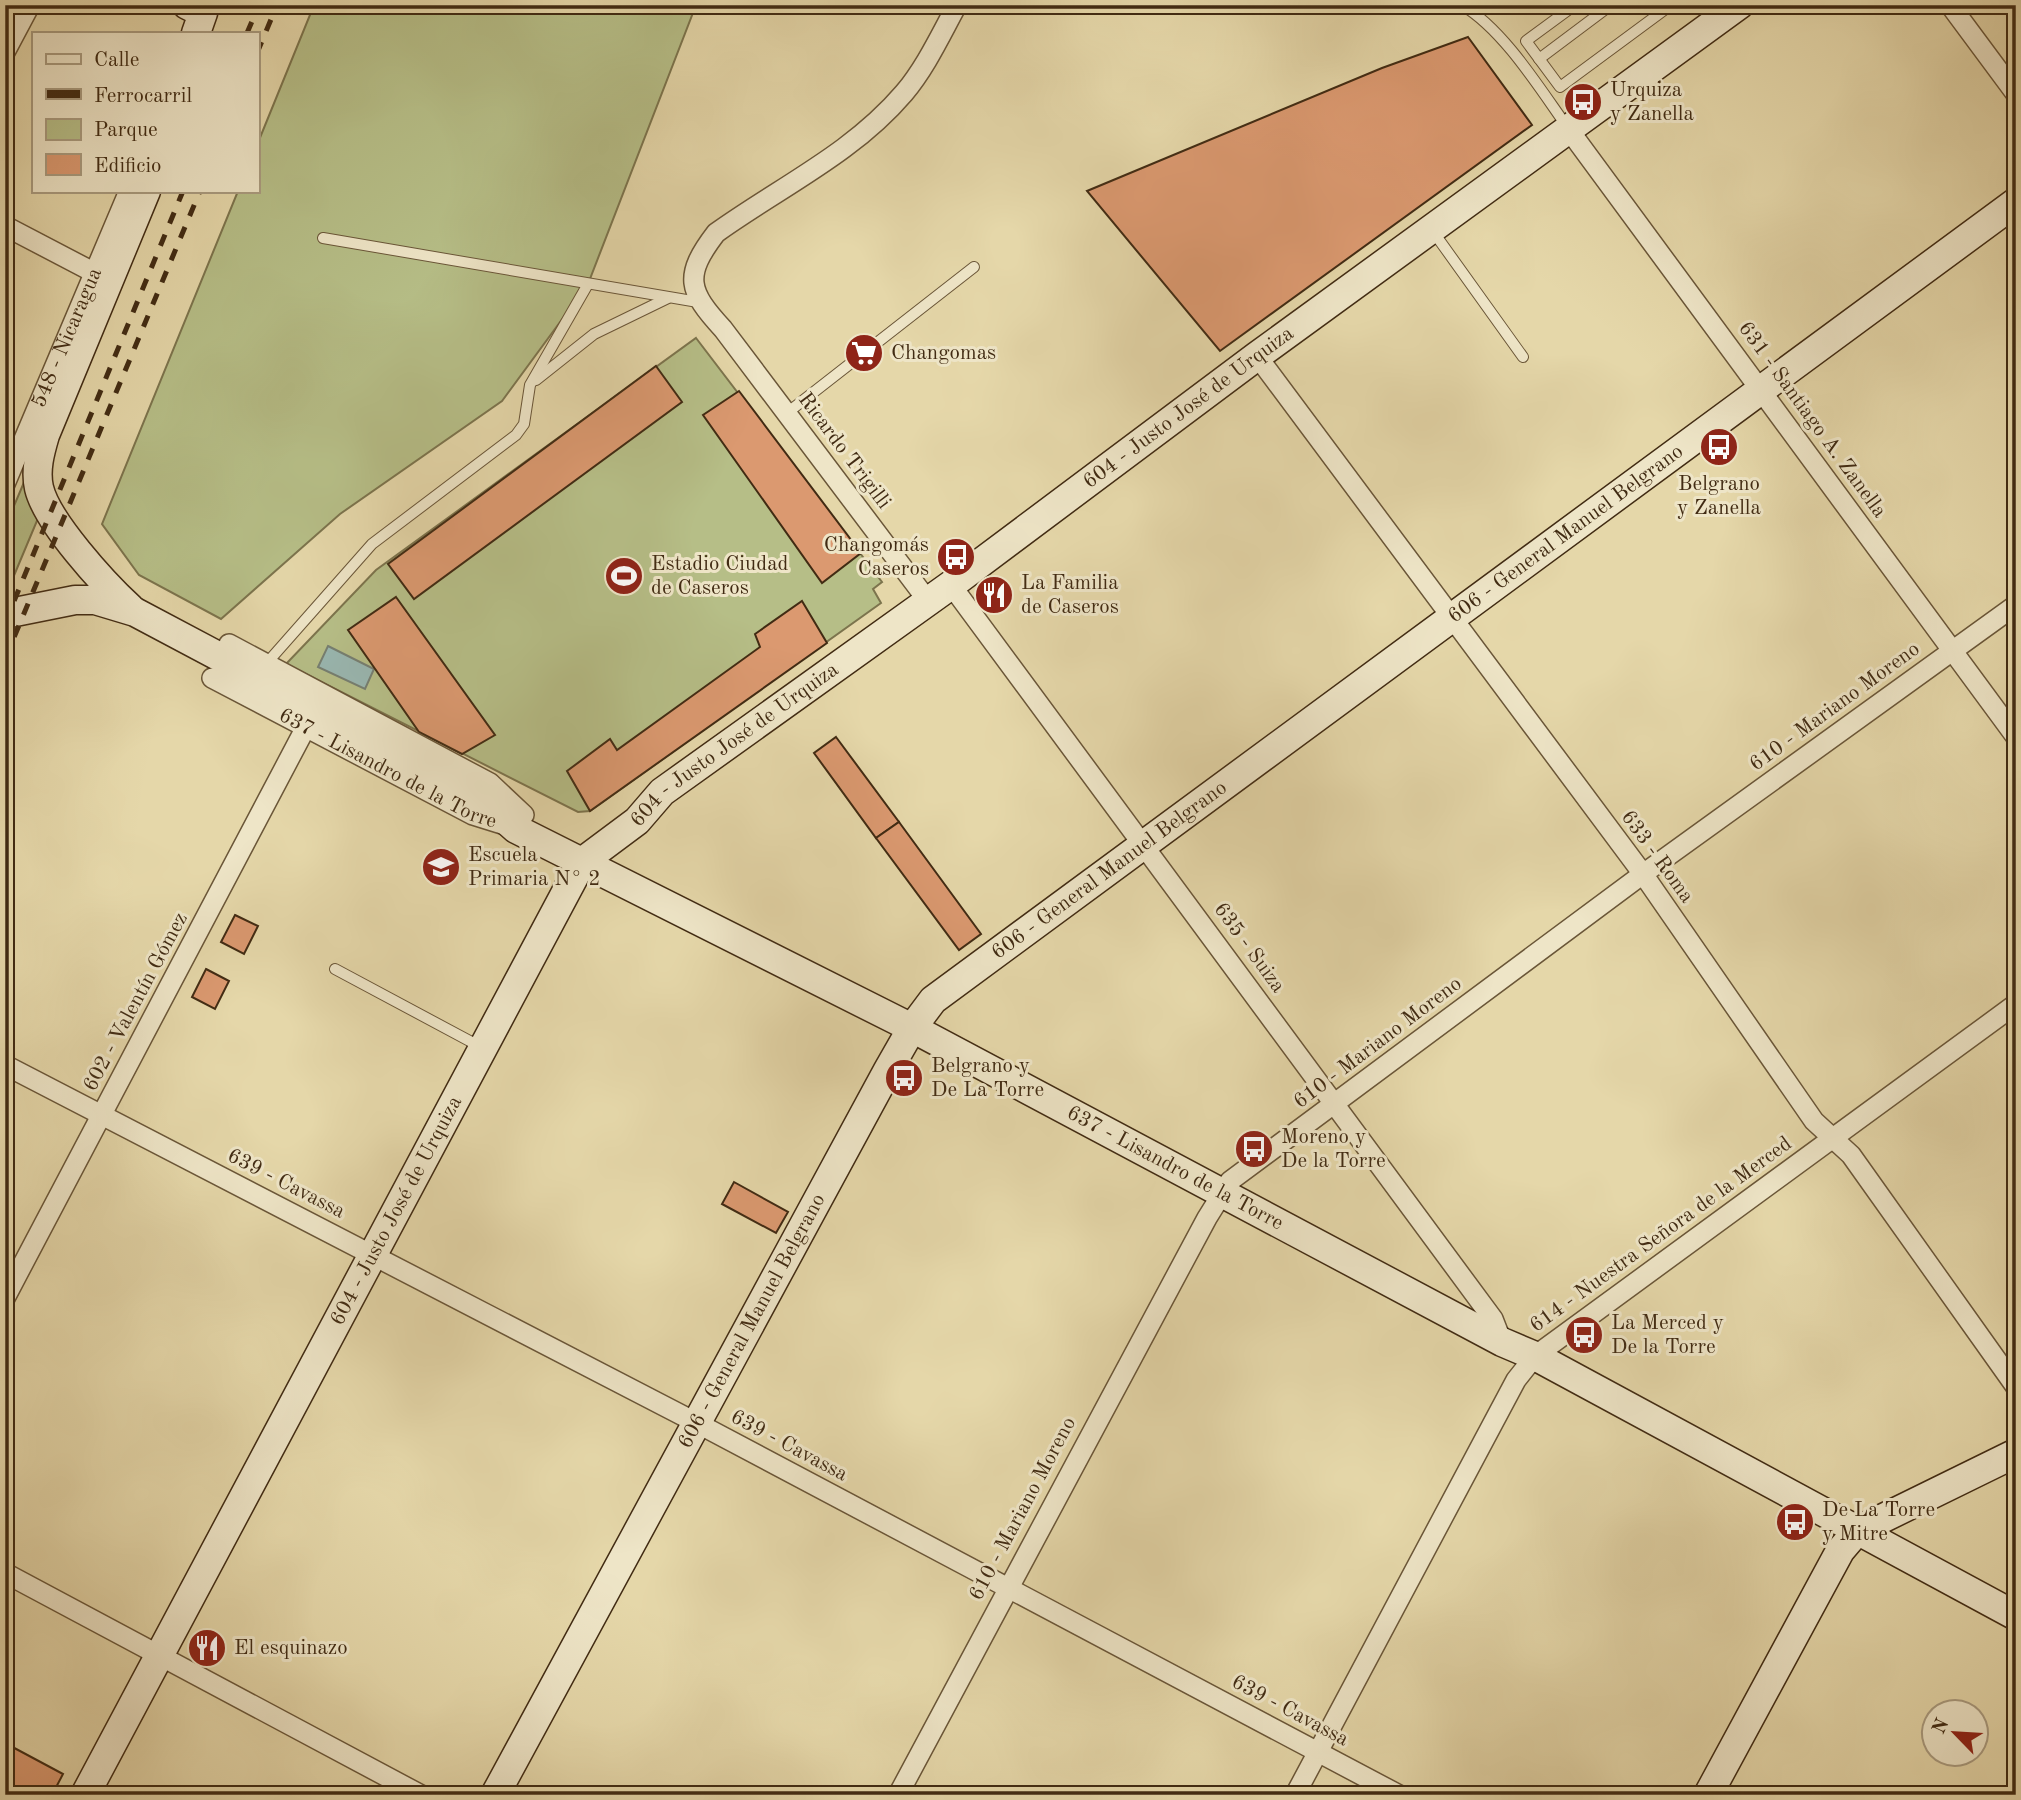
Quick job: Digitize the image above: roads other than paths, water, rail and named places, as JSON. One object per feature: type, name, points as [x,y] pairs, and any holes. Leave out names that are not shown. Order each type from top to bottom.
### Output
[{"type":"street","points":[[5,52],[30,5]]},
{"type":"street","points":[[698,302],[693,279],[706,246],[716,233],[851,145],[879,120],[907,90],[957,5]]},
{"type":"street","points":[[1950,5],[2016,94]]},
{"type":"street","name":"604 - Justo José de Urquiza","points":[[85,1795],[582,862],[637,821],[662,792],[939,593],[1724,13]]},
{"type":"street","name":"631 - Santiago A. Zanella","points":[[1569,130],[2016,737]]},
{"type":"street","name":"548 - Nicaragua","points":[[5,484],[129,192]]},
{"type":"street","points":[[135,612],[88,565],[42,500],[37,475],[44,435],[146,192]]},
{"type":"street","name":"606 - General Manuel Belgrano","points":[[495,1795],[695,1422],[912,1028],[933,1000],[2016,202]]},
{"type":"street","points":[[5,226],[95,273]]},
{"type":"street","name":"Ricardo Trigilli","points":[[698,302],[723,329],[787,413],[939,593]]},
{"type":"street","name":"633 - Roma","points":[[1257,356],[1643,874],[1814,1121],[1851,1155],[2016,1387]]},
{"type":"street","name":"635 - Suiza","points":[[939,593],[1144,843],[1493,1319],[1502,1342]]},
{"type":"street","points":[[5,614],[75,600],[94,600],[135,612],[481,798],[520,822],[563,835],[581,836],[600,829],[627,809],[662,792]]},
{"type":"street","name":"610 - Mariano Moreno","points":[[898,1795],[1006,1587],[1230,1181],[1643,874],[2016,605]]},
{"type":"street","name":"637 - Lisandro de la Torre","points":[[229,644],[490,783],[520,822],[582,862],[912,1028],[1502,1342],[1535,1356],[2016,1616]]},
{"type":"street","name":"637 - Lisandro de la Torre","points":[[212,678],[473,815],[520,822]]},
{"type":"street","name":"602 - Valentín Gómez","points":[[5,1298],[306,727]]},
{"type":"street","name":"614 - Nuestra Señora de la Merced","points":[[1295,1795],[1516,1380],[1535,1356],[2016,1004]]},
{"type":"street","name":"639 - Cavassa","points":[[5,1065],[695,1422],[1399,1795]]},
{"type":"street","points":[[1708,1795],[1840,1551],[1857,1531],[2016,1453]]},
{"type":"street","points":[[5,1573],[421,1795]]},
{"type":"lane","points":[[1462,5],[1478,15],[1527,73],[1569,130]]},
{"type":"lane","points":[[1575,5],[1527,41],[1560,87],[1671,5]]},
{"type":"lane","points":[[1527,73],[1611,5]]},
{"type":"lane","points":[[1432,230],[1523,358]]},
{"type":"lane","points":[[323,238],[698,302]]},
{"type":"lane","points":[[787,413],[974,267]]},
{"type":"lane","points":[[265,664],[372,544],[516,435],[524,424],[530,384],[588,284]]},
{"type":"lane","points":[[530,384],[594,334],[668,298]]},
{"type":"lane","points":[[335,969],[483,1048]]},
{"type":"water","points":[[328,646],[374,669],[365,689],[318,667]]},
{"type":"railway","points":[[247,32],[259,5]]},
{"type":"railway","points":[[259,48],[277,5]]},
{"type":"railway","points":[[5,623],[183,192]]},
{"type":"railway","points":[[5,659],[200,192]]},
{"type":"place","name":"Urquiza y Zanella","points":[[1583,102]]},
{"type":"place","name":"Changomas","points":[[864,353]]},
{"type":"place","name":"Belgrano y Zanella","points":[[1719,447]]},
{"type":"place","name":"Changomás Caseros","points":[[956,557]]},
{"type":"place","name":"Estadio Ciudad de Caseros","points":[[624,576]]},
{"type":"place","name":"La Familia de Caseros","points":[[994,595]]},
{"type":"place","name":"Escuela Primaria N° 2","points":[[441,867]]},
{"type":"place","name":"Belgrano y De La Torre","points":[[904,1078]]},
{"type":"place","name":"Moreno y De la Torre","points":[[1254,1149]]},
{"type":"place","name":"La Merced y De la Torre","points":[[1584,1335]]},
{"type":"place","name":"De La Torre y Mitre","points":[[1795,1522]]},
{"type":"place","name":"El esquinazo","points":[[207,1648]]}]
